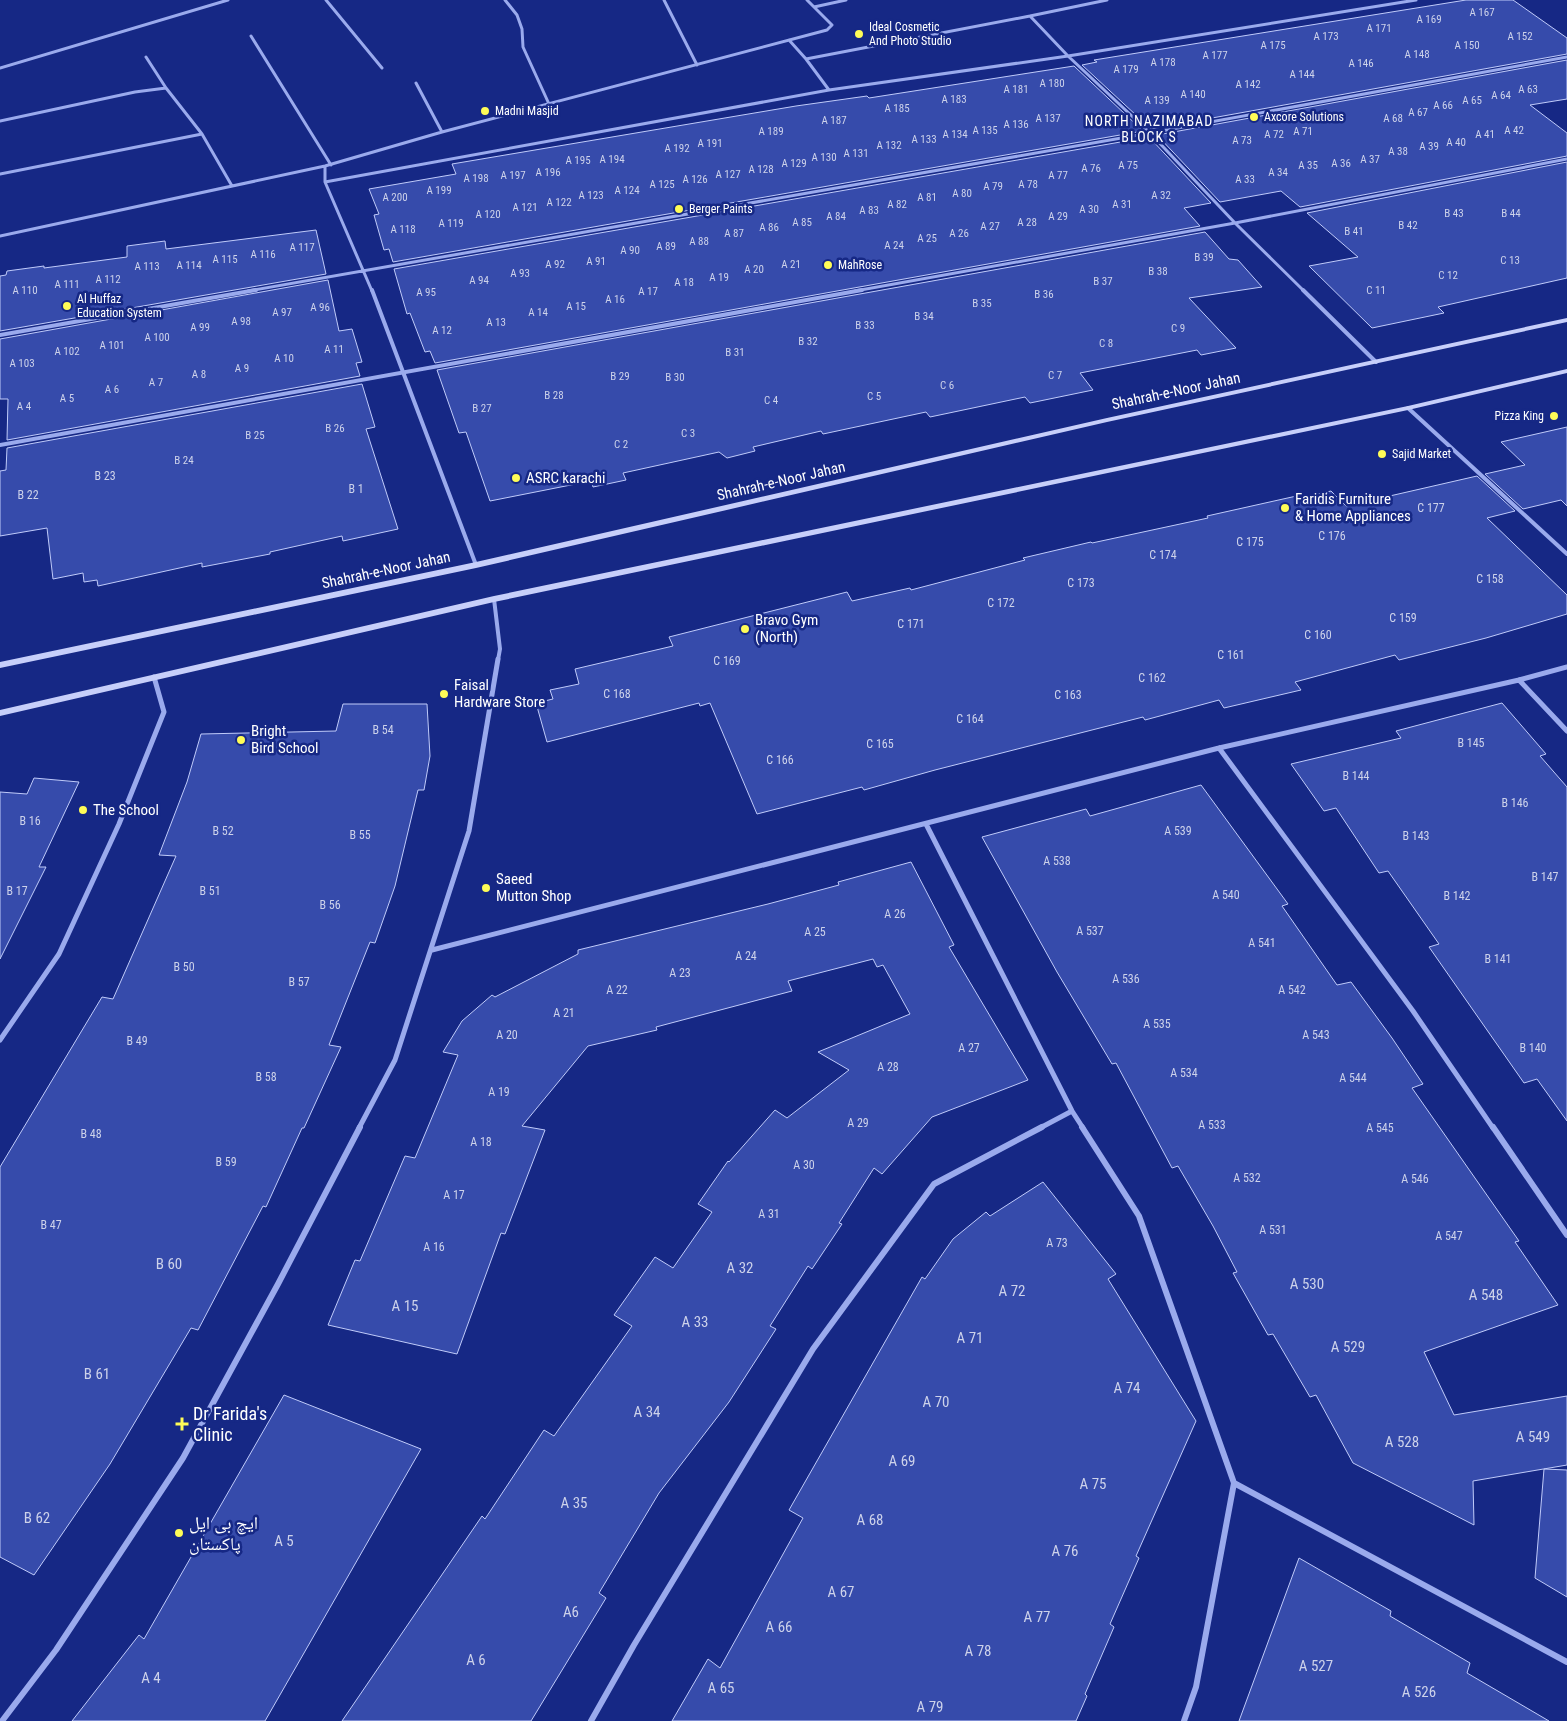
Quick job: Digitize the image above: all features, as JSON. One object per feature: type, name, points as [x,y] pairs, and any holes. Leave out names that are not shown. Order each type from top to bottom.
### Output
[{"type":"main road","name":"Shahrah-e-Noor Jahan","points":[[0,665],[476,565],[1107,420],[1567,320]]},
{"type":"main road","points":[[0,713],[494,599],[1408,408],[1567,371]]},
{"type":"street","points":[[0,68],[228,0]]},
{"type":"street","points":[[326,0],[382,68]]},
{"type":"street","points":[[505,0],[517,15],[522,29],[523,47],[550,104]]},
{"type":"street","points":[[664,0],[697,65]]},
{"type":"street","points":[[0,236],[331,165],[442,132],[831,28],[832,25],[807,0]]},
{"type":"street","points":[[814,8],[846,0]]},
{"type":"street","points":[[806,59],[1106,0]]},
{"type":"street","points":[[325,182],[829,90],[1068,56],[1416,0]]},
{"type":"street","points":[[1030,16],[1068,56],[1150,133],[1235,224],[1376,362]]},
{"type":"street","points":[[251,36],[331,165]]},
{"type":"street","points":[[789,40],[829,90]]},
{"type":"street","points":[[146,57],[166,88],[202,134],[232,186]]},
{"type":"street","points":[[0,335],[1150,133],[1567,57]]},
{"type":"street","points":[[416,83],[442,132]]},
{"type":"street","points":[[0,121],[135,92],[166,88]]},
{"type":"street","points":[[0,174],[202,134]]},
{"type":"street","points":[[0,445],[1235,224],[1567,159]]},
{"type":"street","points":[[325,166],[325,182],[364,270],[476,565]]},
{"type":"street","points":[[1408,408],[1567,554]]},
{"type":"street","points":[[2,1721],[56,1650],[183,1458],[278,1284],[395,1060],[469,831],[500,649],[494,599]]},
{"type":"street","points":[[432,950],[1219,748],[1519,680],[1567,667]]},
{"type":"street","points":[[0,1040],[59,954],[120,824],[164,712],[154,677]]},
{"type":"street","points":[[1519,680],[1567,732]]},
{"type":"street","points":[[1219,748],[1413,1011],[1567,1235]]},
{"type":"street","points":[[926,824],[1072,1111],[1139,1216],[1234,1483],[1196,1687],[1184,1721]]},
{"type":"street","points":[[591,1721],[634,1645],[813,1349],[934,1184],[1072,1111]]},
{"type":"street","points":[[1234,1483],[1567,1662]]},
{"type":"building","points":[[1466,0],[1513,0],[1567,38],[1567,54],[1151,129],[1082,65],[1097,62],[1094,60]]},
{"type":"building","points":[[1567,60],[1567,99],[1530,105],[1567,133],[1567,156],[1300,207],[1281,191],[1220,202],[1157,135]]},
{"type":"building","points":[[1074,66],[1143,131],[393,262],[389,249],[384,250],[374,215],[379,214],[369,189],[456,174],[452,164],[796,106],[867,96],[869,98]]},
{"type":"building","points":[[1149,137],[1211,203],[1184,208],[1200,226],[435,363],[430,351],[425,352],[410,313],[407,314],[394,269]]},
{"type":"building","points":[[1567,162],[1567,278],[1438,307],[1444,313],[1372,328],[1309,266],[1358,257],[1307,213]]},
{"type":"building","points":[[316,230],[326,274],[0,331],[0,276],[6,275],[7,271],[127,257],[127,246],[165,241],[166,249]]},
{"type":"building","points":[[1205,232],[1229,259],[1238,260],[1262,287],[1189,298],[1236,348],[1201,355],[1197,350],[1080,373],[1093,390],[1030,403],[1025,397],[930,417],[926,412],[823,434],[821,431],[753,447],[755,451],[727,458],[719,452],[623,473],[626,480],[593,487],[591,481],[490,501],[466,432],[459,433],[437,370]]},
{"type":"building","points":[[328,280],[339,331],[352,329],[362,362],[356,363],[360,376],[7,440],[8,399],[0,399],[0,339]]},
{"type":"building","points":[[362,384],[375,427],[366,429],[398,529],[343,541],[342,536],[270,552],[270,554],[202,567],[202,563],[98,586],[97,580],[84,582],[83,573],[53,579],[47,528],[0,536],[0,471],[6,470],[7,448]]},
{"type":"building","points":[[1567,427],[1567,506],[1561,500],[1523,509],[1485,474],[1525,465],[1501,442]]},
{"type":"building","points":[[1477,476],[1515,511],[1487,518],[1567,595],[1567,614],[1486,638],[1399,660],[1395,655],[1295,682],[1301,690],[1224,708],[1219,700],[1145,720],[1143,717],[864,790],[862,787],[757,814],[710,703],[700,706],[699,703],[547,742],[536,703],[553,699],[550,690],[579,684],[575,669],[673,646],[669,637],[847,592],[852,601],[910,588],[911,590],[1025,560],[1023,558],[1208,518],[1207,516],[1301,495],[1303,498],[1331,491],[1346,506]]},
{"type":"building","points":[[1502,703],[1546,754],[1540,756],[1567,787],[1567,1121],[1537,1079],[1524,1083],[1429,947],[1439,944],[1388,871],[1379,873],[1336,808],[1324,811],[1291,764],[1401,738],[1396,731]]},
{"type":"building","points":[[343,704],[427,704],[430,756],[424,790],[418,790],[395,886],[375,943],[370,942],[329,1045],[341,1047],[266,1207],[263,1206],[198,1330],[191,1328],[110,1464],[34,1575],[0,1557],[0,1167],[102,997],[113,999],[176,856],[159,855],[187,782],[201,734],[336,731]]},
{"type":"building","points":[[34,778],[79,782],[39,867],[46,867],[0,959],[0,792],[27,794]]},
{"type":"building","points":[[1201,785],[1288,904],[1282,906],[1337,985],[1351,982],[1392,1038],[1423,1084],[1412,1088],[1519,1241],[1515,1242],[1558,1305],[1424,1352],[1454,1415],[1567,1396],[1567,1465],[1473,1481],[1474,1525],[1353,1463],[1316,1395],[1310,1397],[1273,1334],[1268,1335],[1233,1273],[1237,1272],[1213,1226],[1178,1166],[1172,1168],[1116,1063],[1112,1064],[1057,972],[982,837],[1086,809],[1090,816]]},
{"type":"building","points":[[911,862],[954,945],[949,947],[1028,1080],[932,1117],[882,1174],[874,1168],[839,1223],[842,1224],[812,1269],[808,1266],[770,1326],[776,1329],[729,1402],[659,1493],[599,1593],[606,1598],[531,1721],[342,1721],[482,1516],[485,1519],[544,1430],[554,1436],[632,1326],[614,1315],[655,1257],[673,1268],[712,1212],[698,1204],[728,1161],[775,1110],[787,1118],[849,1070],[818,1052],[910,1014],[883,965],[877,967],[873,959],[788,981],[792,991],[656,1027],[657,1030],[588,1046],[522,1126],[545,1130],[505,1234],[501,1233],[457,1354],[328,1325],[355,1260],[360,1261],[405,1156],[415,1158],[458,1055],[443,1052],[462,1021],[492,995],[495,997],[578,954],[578,950],[768,904],[839,885],[838,882]]},
{"type":"building","points":[[1043,1182],[1116,1274],[1108,1279],[1196,1421],[1136,1556],[1139,1558],[1110,1624],[1114,1627],[1085,1694],[1087,1696],[1076,1721],[672,1721],[708,1659],[720,1668],[803,1518],[789,1510],[922,1277],[925,1279],[953,1239],[986,1212],[990,1216]]},
{"type":"building","points":[[284,1395],[421,1449],[265,1721],[72,1721],[139,1635],[144,1639]]},
{"type":"building","points":[[1544,1469],[1567,1470],[1567,1597],[1535,1578]]},
{"type":"building","points":[[1299,1558],[1391,1611],[1390,1616],[1470,1663],[1467,1673],[1549,1721],[1239,1721]]},
{"type":"place","name":"Ideal Cosmetic And Photo Studio","points":[[859,34]]},
{"type":"place","name":"Madni Masjid","points":[[485,111]]},
{"type":"place","name":"Axcore Solutions","points":[[1254,117]]},
{"type":"place","name":"Berger Paints","points":[[679,209]]},
{"type":"place","name":"MahRose","points":[[828,265]]},
{"type":"place","name":"Al Huffaz Education System","points":[[67,306]]},
{"type":"place","name":"Pizza King","points":[[1554,416]]},
{"type":"place","name":"Sajid Market","points":[[1382,454]]},
{"type":"place","name":"ASRC karachi","points":[[516,478]]},
{"type":"place","name":"Faridis Furniture & Home Appliances","points":[[1285,508]]},
{"type":"place","name":"Bravo Gym (North)","points":[[745,629]]},
{"type":"place","name":"Faisal Hardware Store","points":[[444,694]]},
{"type":"place","name":"Bright Bird School","points":[[241,740]]},
{"type":"place","name":"The School","points":[[83,810]]},
{"type":"place","name":"Saeed Mutton Shop","points":[[486,888]]},
{"type":"place","name":"Dr Farida's Clinic","points":[[182,1424]]},
{"type":"place","name":"ایچ بی ایل پاکستان","points":[[179,1533]]},
{"type":"district","name":"NORTH NAZIMABAD BLOCK S","points":[[1149,130]]}]
